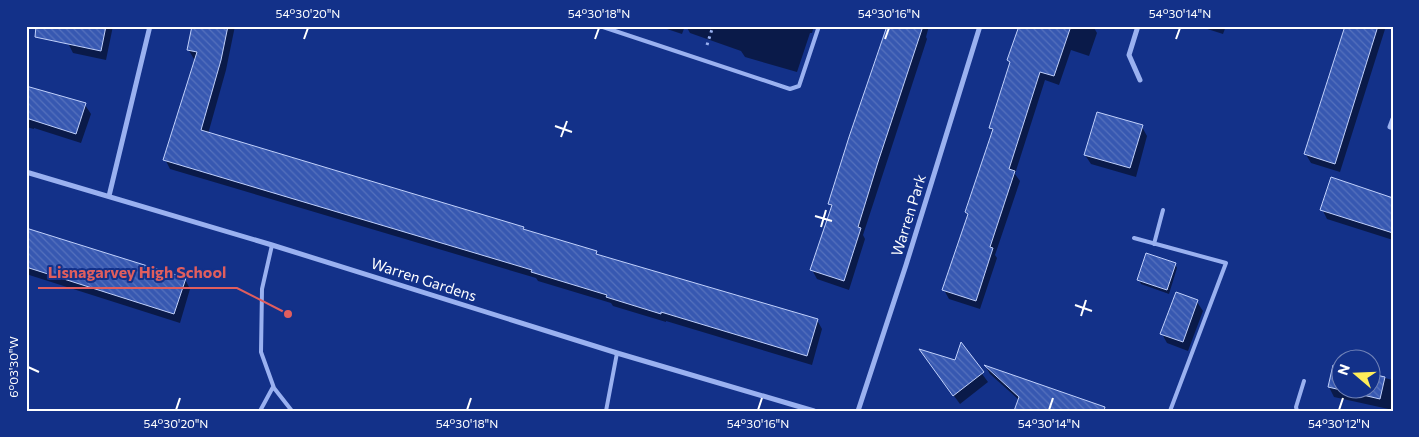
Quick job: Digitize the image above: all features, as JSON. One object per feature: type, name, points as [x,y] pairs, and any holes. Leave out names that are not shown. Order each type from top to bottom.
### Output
[{"type":"street","points":[[109,196],[150,26]]},
{"type":"street","name":"Warren Park","points":[[858,411],[906,265],[980,26]]},
{"type":"street","points":[[1138,26],[1129,55],[1140,80]]},
{"type":"street","points":[[1393,119],[1390,127],[1393,128]]},
{"type":"street","name":"Warren Gardens","points":[[26,172],[272,245],[617,353],[814,411]]},
{"type":"lane","points":[[600,26],[790,88],[799,86],[818,26]]},
{"type":"lane","points":[[1154,244],[1163,210]]},
{"type":"lane","points":[[1134,238],[1226,263],[1170,411]]},
{"type":"lane","points":[[272,245],[262,289],[261,352],[273,387],[292,411]]},
{"type":"lane","points":[[606,411],[617,353]]},
{"type":"lane","points":[[1297,411],[1296,406],[1304,381]]},
{"type":"lane","points":[[260,411],[273,387]]},
{"type":"building","points":[[36,26],[106,26],[101,51],[35,37]]},
{"type":"building","points":[[192,26],[228,26],[221,60],[201,130],[524,227],[523,229],[597,251],[596,254],[818,319],[807,356],[661,312],[661,314],[531,272],[532,270],[163,160],[197,52],[187,50]]},
{"type":"building","points":[[887,26],[923,26],[878,162],[858,227],[861,228],[844,281],[810,270],[832,205],[828,204],[849,137]]},
{"type":"building","points":[[1019,26],[1071,26],[1054,76],[1040,72],[1009,169],[1015,171],[990,247],[993,248],[976,301],[942,290],[968,214],[965,212],[993,129],[989,128],[1010,62],[1007,60]]},
{"type":"building","points":[[1345,26],[1378,26],[1335,164],[1304,154]]},
{"type":"building","points":[[26,86],[86,103],[76,134],[26,118]]},
{"type":"building","points":[[1097,112],[1143,125],[1130,168],[1084,155]]},
{"type":"building","points":[[1331,177],[1393,198],[1393,233],[1320,210]]},
{"type":"building","points":[[26,228],[186,278],[174,314],[26,267]]},
{"type":"building","points":[[1146,253],[1176,263],[1167,290],[1137,280]]},
{"type":"building","points":[[1176,292],[1198,300],[1183,342],[1160,334]]},
{"type":"building","points":[[961,342],[984,372],[953,396],[919,349],[955,360]]},
{"type":"building","points":[[984,365],[1105,407],[1104,411],[1014,411],[1019,397]]},
{"type":"building","points":[[1332,369],[1332,388],[1328,387]]},
{"type":"building","points":[[1382,376],[1385,377],[1382,390]]},
{"type":"place","name":"Lisnagarvey High School","points":[[288,314]]}]
